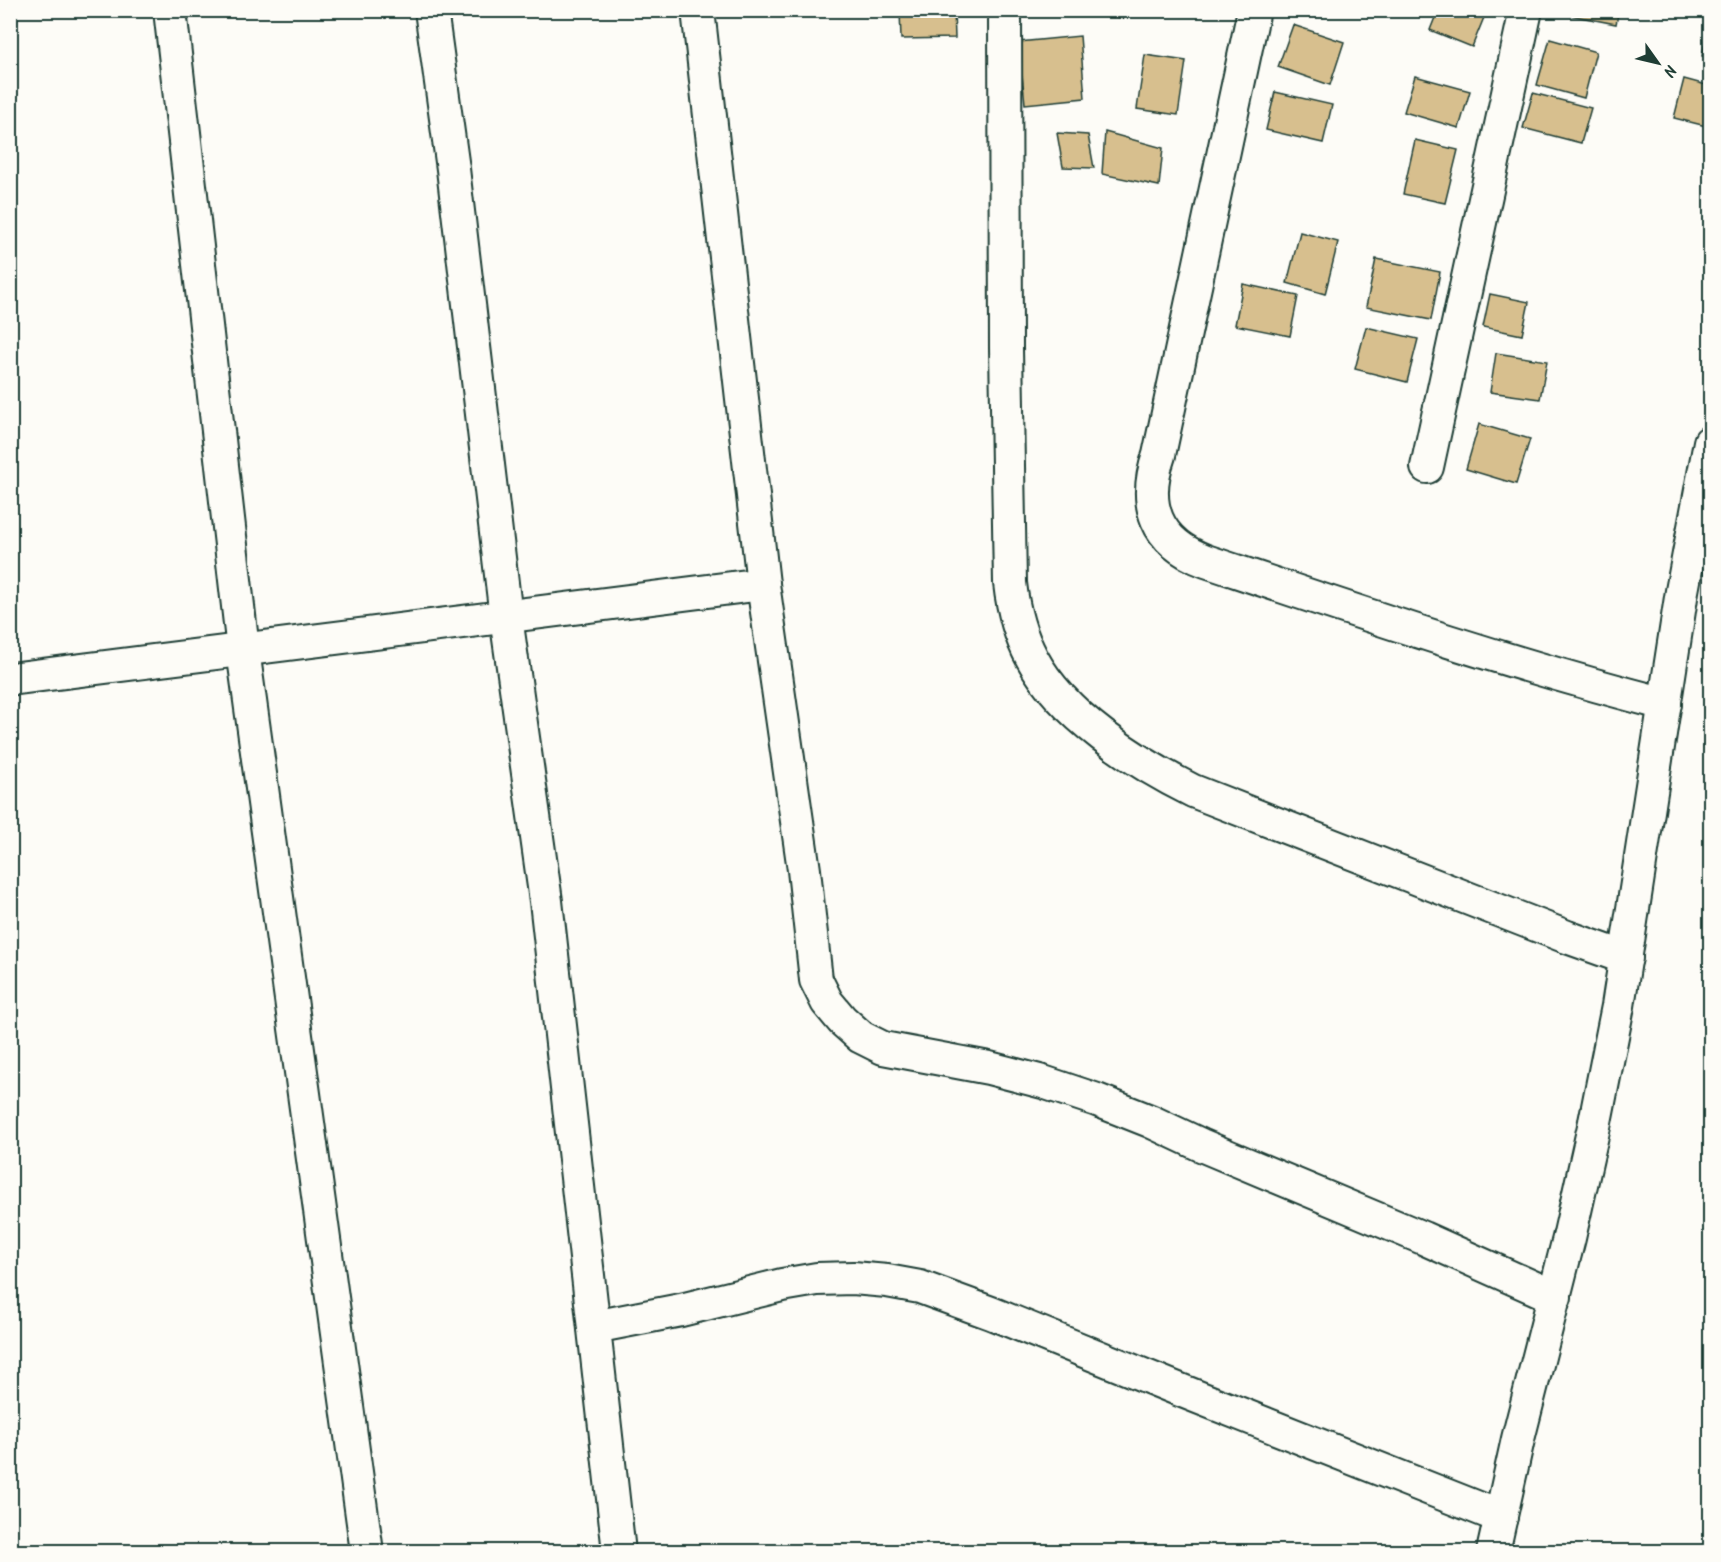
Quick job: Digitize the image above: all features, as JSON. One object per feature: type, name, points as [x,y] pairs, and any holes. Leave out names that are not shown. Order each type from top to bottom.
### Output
[{"type":"street","points":[[170,10],[243,650],[367,1551]]},
{"type":"street","points":[[431,10],[455,181],[506,617],[546,901],[619,1551]]},
{"type":"street","points":[[698,10],[763,584],[804,870],[816,980],[827,1002],[842,1020],[861,1036],[883,1048],[989,1068],[1043,1082],[1097,1100],[1423,1238],[1555,1297]]},
{"type":"street","points":[[1005,10],[1006,348],[1010,583],[1013,610],[1021,635],[1047,681],[1068,705],[1109,740],[1135,759],[1193,791],[1556,933],[1626,958]]},
{"type":"street","points":[[1254,10],[1159,455],[1153,472],[1150,491],[1153,509],[1160,526],[1180,548],[1206,561],[1375,618],[1585,684],[1665,704]]},
{"type":"street","points":[[1427,467],[1526,10]]},
{"type":"street","points":[[1493,1551],[1518,1439],[1555,1297],[1595,1122],[1618,1006],[1682,591],[1710,442]]},
{"type":"street","points":[[10,679],[763,584]]},
{"type":"street","points":[[594,1327],[681,1310],[782,1285],[817,1280],[853,1278],[920,1287],[991,1313],[1501,1516]]},
{"type":"building","points":[[900,10],[954,10],[955,38],[901,39]]},
{"type":"building","points":[[1065,10],[1124,10],[1123,18]]},
{"type":"building","points":[[1438,10],[1487,10],[1472,47],[1430,30]]},
{"type":"building","points":[[1565,10],[1619,10],[1616,24],[1564,14]]},
{"type":"building","points":[[1710,18],[1710,58],[1702,56]]},
{"type":"building","points":[[1293,25],[1344,42],[1330,85],[1278,67]]},
{"type":"building","points":[[1080,36],[1085,98],[1025,104],[1019,42]]},
{"type":"building","points":[[1550,39],[1596,52],[1584,98],[1537,85]]},
{"type":"building","points":[[1145,55],[1186,61],[1178,115],[1137,109]]},
{"type":"building","points":[[1415,76],[1470,91],[1459,128],[1404,112]]},
{"type":"building","points":[[1684,79],[1710,86],[1710,127],[1674,118]]},
{"type":"building","points":[[1275,92],[1332,105],[1323,143],[1266,130]]},
{"type":"building","points":[[1533,93],[1591,108],[1581,143],[1523,128]]},
{"type":"building","points":[[1105,132],[1163,148],[1159,186],[1102,174]]},
{"type":"building","points":[[1057,133],[1088,135],[1094,168],[1063,167]]},
{"type":"building","points":[[1415,140],[1458,150],[1445,203],[1403,194]]},
{"type":"building","points":[[1300,232],[1338,242],[1325,294],[1287,283]]},
{"type":"building","points":[[1376,259],[1440,272],[1431,320],[1366,307]]},
{"type":"building","points":[[1243,284],[1298,296],[1290,336],[1235,325]]},
{"type":"building","points":[[1490,294],[1529,302],[1522,335],[1483,327]]},
{"type":"building","points":[[1366,327],[1418,339],[1407,382],[1355,369]]},
{"type":"building","points":[[1496,353],[1547,361],[1540,399],[1490,392]]},
{"type":"building","points":[[1479,424],[1530,439],[1516,484],[1466,469]]}]
